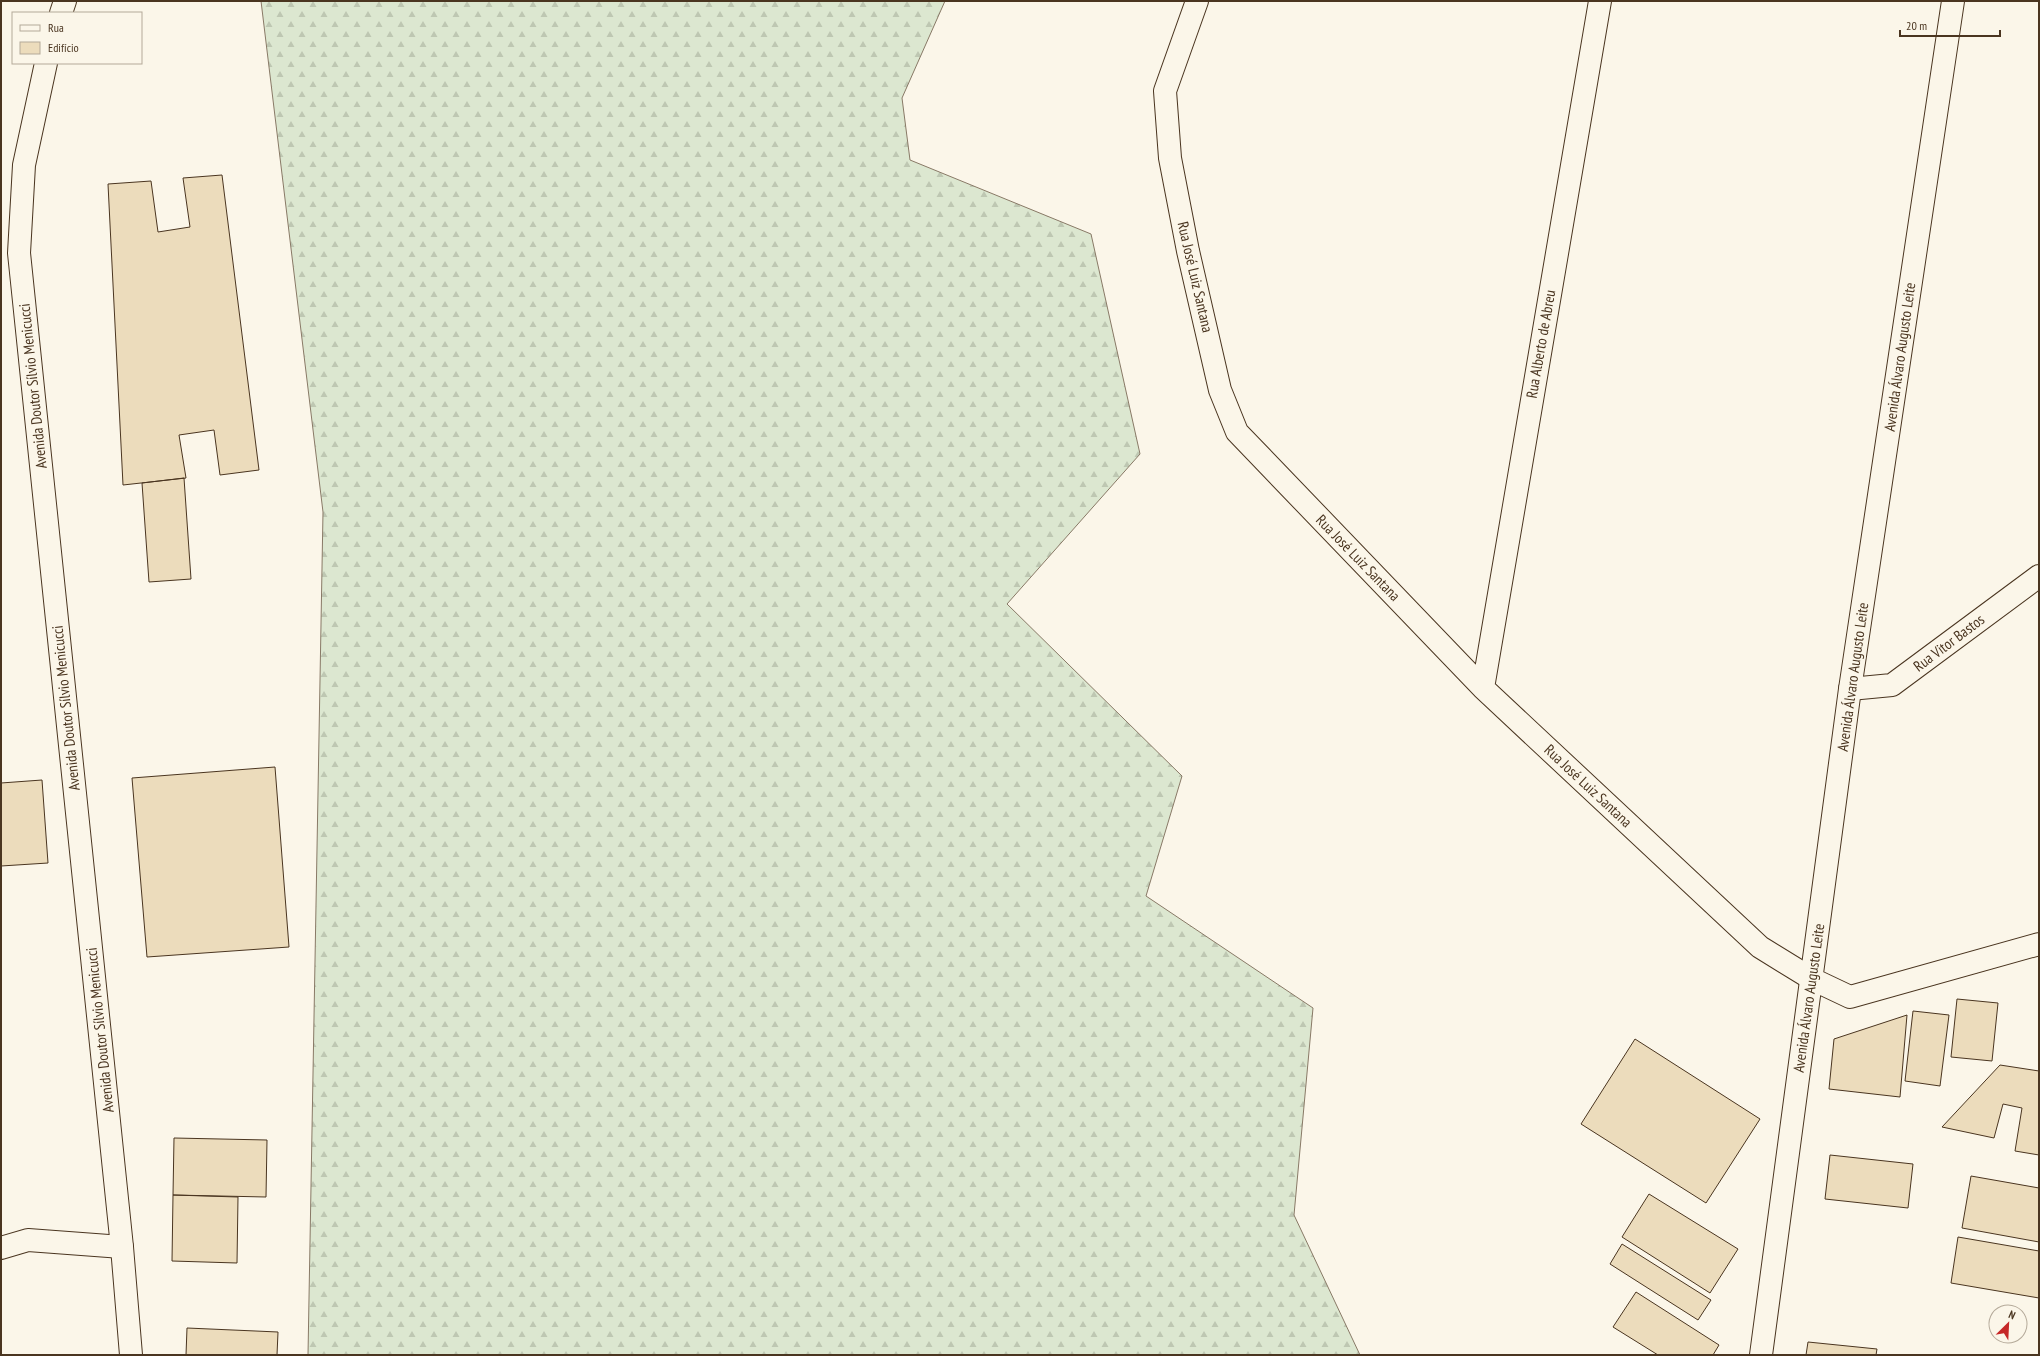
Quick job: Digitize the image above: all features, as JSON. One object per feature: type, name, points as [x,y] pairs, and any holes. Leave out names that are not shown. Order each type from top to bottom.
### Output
[{"type":"street","points":[[61,12],[65,1]]},
{"type":"street","name":"Rua José Luiz Santana","points":[[1197,1],[1165,91],[1170,158],[1188,251],[1220,390],[1237,432],[1483,688],[1760,947],[1812,979],[1850,998],[2039,944]]},
{"type":"street","name":"Rua Alberto de Abreu","points":[[1483,688],[1600,1]]},
{"type":"street","name":"Avenida Álvaro Augusto Leite","points":[[1761,1355],[1850,689],[1953,1]]},
{"type":"street","name":"Avenida Doutor Sílvio Menicucci","points":[[46,64],[24,165],[19,253],[122,1247],[131,1355]]},
{"type":"street","name":"Rua Vitor Bastos","points":[[1850,689],[1892,685],[2039,576]]},
{"type":"street","points":[[1,1248],[28,1240],[122,1247]]},
{"type":"green space","points":[[261,1],[945,1],[902,98],[910,160],[1091,234],[1140,454],[1007,604],[1182,776],[1146,896],[1313,1008],[1294,1215],[1360,1355],[308,1355],[323,512]]},
{"type":"building","points":[[222,175],[259,470],[220,475],[214,430],[179,435],[186,478],[123,485],[108,184],[151,181],[158,232],[190,227],[183,178]]},
{"type":"building","points":[[184,478],[191,579],[149,582],[142,483]]},
{"type":"building","points":[[275,767],[289,947],[147,957],[132,778]]},
{"type":"building","points":[[42,780],[48,863],[1,866],[1,783]]},
{"type":"building","points":[[1957,999],[1998,1003],[1992,1061],[1951,1057]]},
{"type":"building","points":[[1913,1011],[1949,1015],[1940,1086],[1905,1081]]},
{"type":"building","points":[[1907,1015],[1900,1097],[1829,1089],[1834,1039]]},
{"type":"building","points":[[1635,1039],[1760,1119],[1706,1203],[1581,1124]]},
{"type":"building","points":[[2000,1065],[2039,1071],[2039,1155],[2015,1151],[2022,1108],[2003,1104],[1994,1138],[1942,1127]]},
{"type":"building","points":[[174,1138],[267,1140],[266,1197],[173,1195]]},
{"type":"building","points":[[1830,1155],[1913,1164],[1908,1208],[1825,1199]]},
{"type":"building","points":[[1971,1176],[2039,1188],[2039,1242],[1962,1228]]},
{"type":"building","points":[[1649,1194],[1738,1249],[1710,1293],[1622,1237]]},
{"type":"building","points":[[173,1195],[238,1197],[237,1263],[172,1261]]},
{"type":"building","points":[[1958,1237],[2039,1251],[2039,1298],[1951,1283]]},
{"type":"building","points":[[1622,1244],[1711,1300],[1698,1320],[1610,1264]]},
{"type":"building","points":[[1636,1292],[1719,1345],[1713,1355],[1658,1355],[1613,1327]]},
{"type":"building","points":[[187,1328],[278,1332],[277,1355],[186,1355]]},
{"type":"building","points":[[1808,1342],[1877,1349],[1876,1355],[1806,1355]]}]
